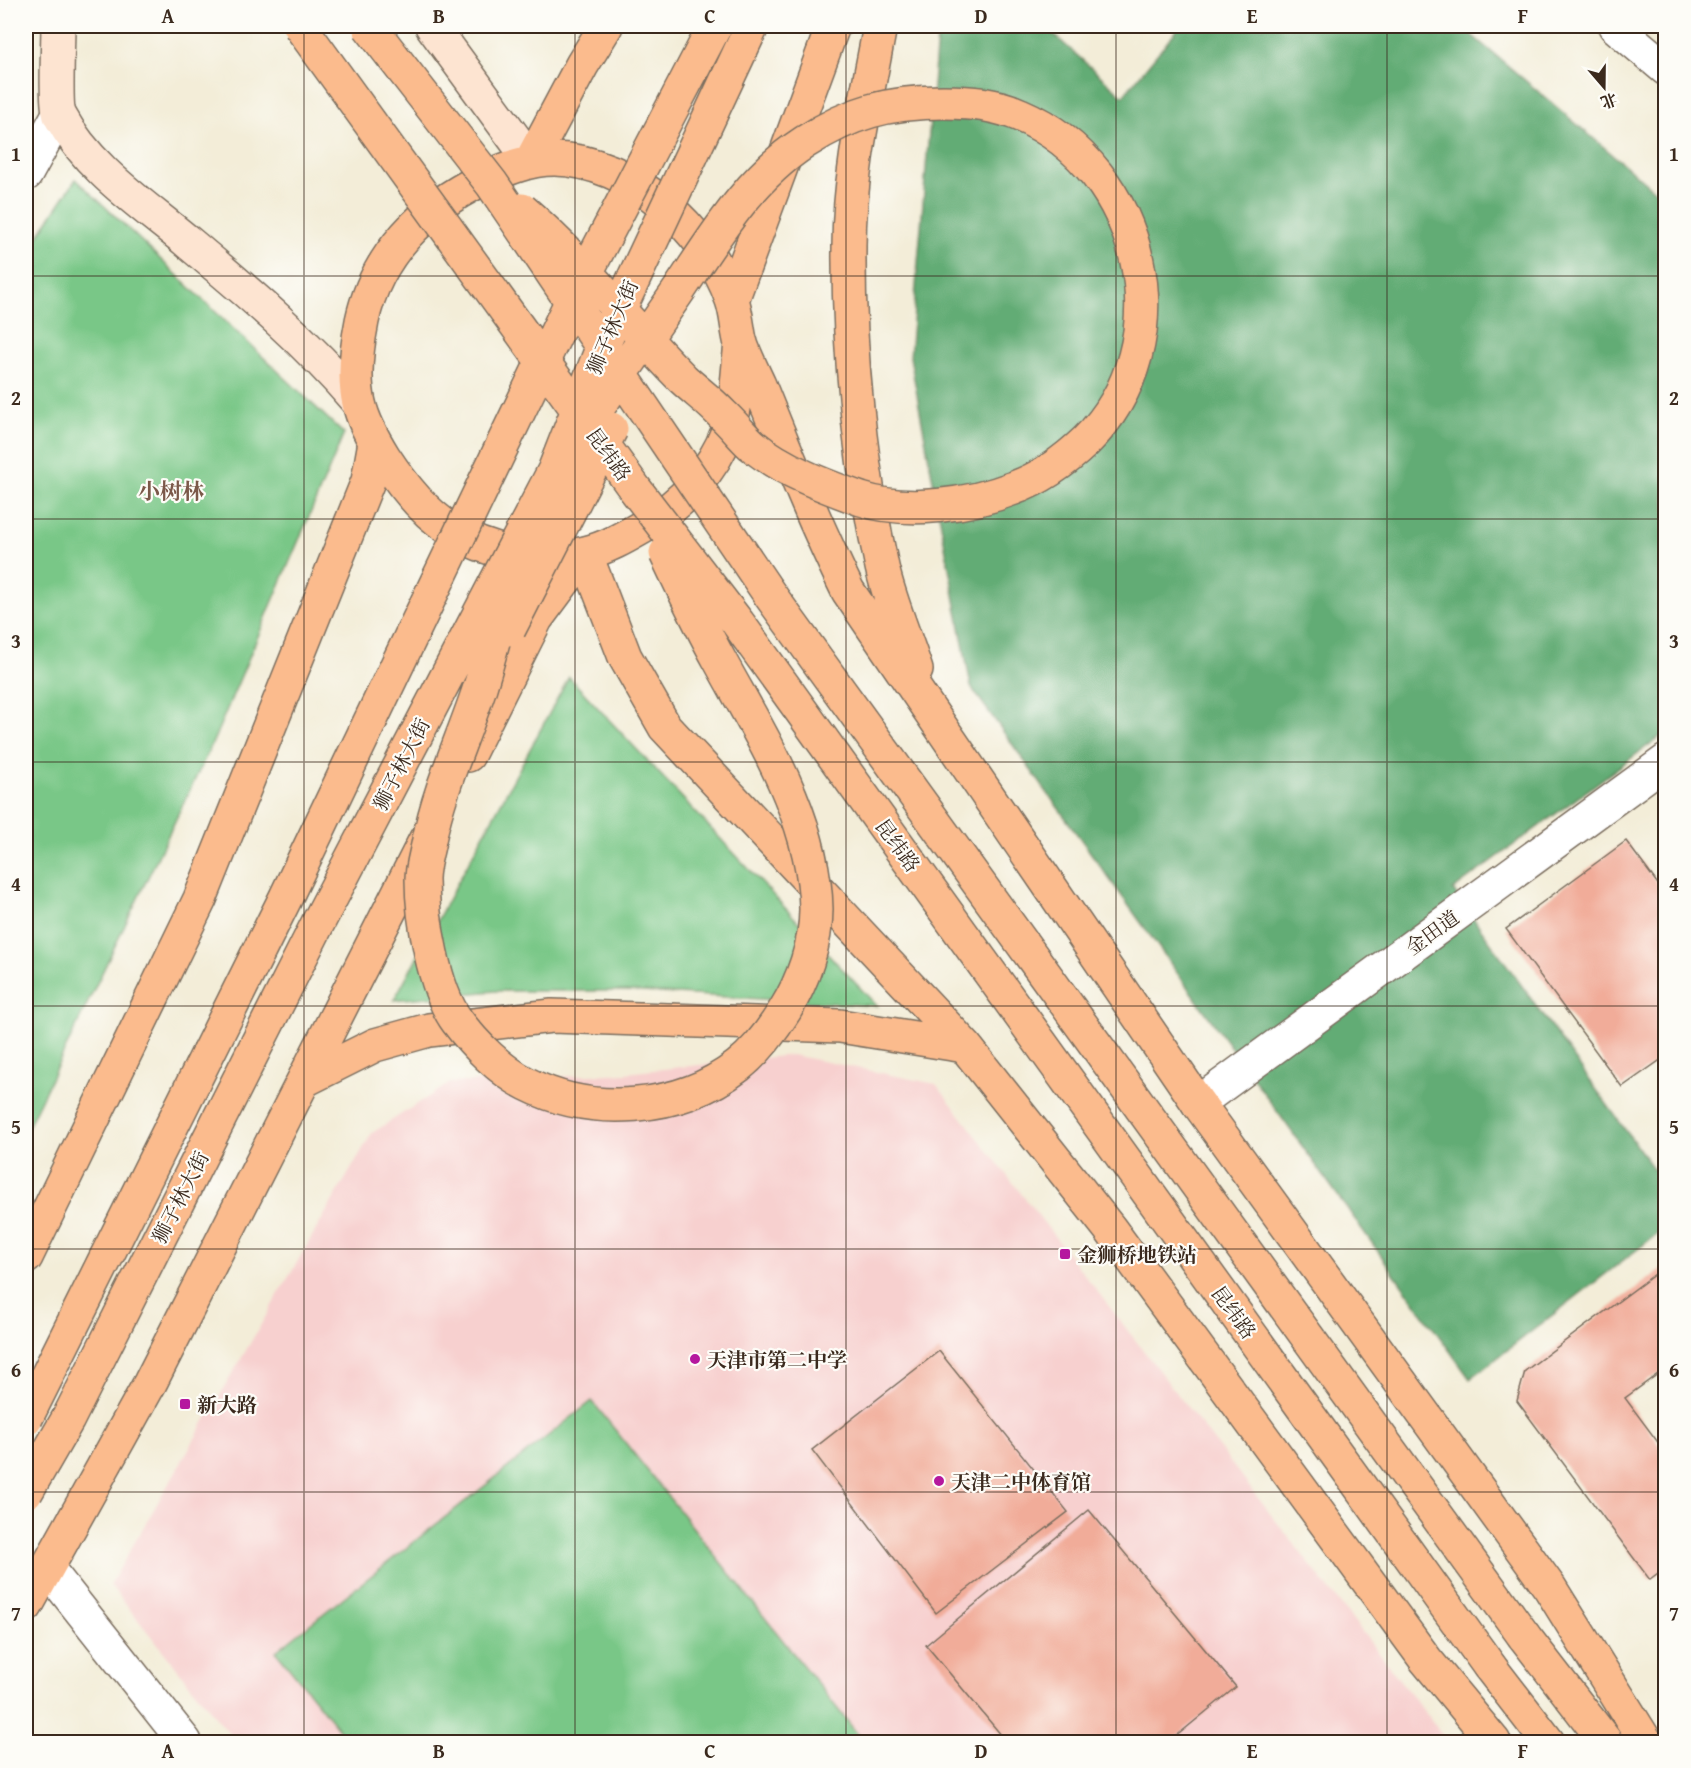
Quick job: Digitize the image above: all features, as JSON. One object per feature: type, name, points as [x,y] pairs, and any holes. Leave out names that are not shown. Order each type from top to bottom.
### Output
[{"type":"main road","points":[[58,26],[59,114],[82,147],[116,182],[284,322],[321,358],[358,402],[375,442],[402,485],[448,528],[486,547],[526,556],[555,557],[585,553],[619,541],[664,514],[702,479],[729,429],[741,343]]},
{"type":"main road","name":"昆纬路","points":[[300,26],[634,489],[738,623],[1490,1667],[1548,1743]]},
{"type":"main road","points":[[369,26],[492,184],[770,595],[1524,1636],[1606,1743]]},
{"type":"main road","points":[[432,26],[531,161]]},
{"type":"main road","points":[[531,161],[582,65],[606,26]]},
{"type":"main road","name":"狮子林大街","points":[[26,1418],[285,899],[574,296],[715,26]]},
{"type":"main road","name":"狮子林大街","points":[[26,1492],[68,1419],[314,932],[554,471],[606,338],[752,26]]},
{"type":"main road","points":[[732,300],[833,26]]},
{"type":"main road","points":[[880,26],[857,157],[849,245],[855,369],[866,472],[882,568],[926,704]]},
{"type":"main road","points":[[492,184],[559,241],[684,380],[753,445],[790,469],[865,500],[898,505],[946,505],[984,500],[1022,486],[1064,462],[1097,430],[1122,394],[1141,335],[1143,304],[1138,262],[1122,218],[1099,177],[1061,139],[1022,115],[990,105],[903,102],[852,115],[802,143],[748,190],[690,273],[554,471]]},
{"type":"main road","points":[[358,402],[357,347],[367,299],[389,255],[421,217],[461,190],[531,161],[556,159],[577,162],[619,174],[665,207],[706,249],[732,300],[741,343],[821,536],[848,591],[1198,1102],[1550,1588],[1646,1743]]},
{"type":"main road","points":[[480,687],[690,273]]},
{"type":"main road","points":[[26,1257],[200,899],[368,481],[375,442]]},
{"type":"main road","points":[[525,524],[480,687],[437,801],[422,876],[426,919],[434,958],[442,990],[455,1019],[481,1048],[527,1084],[588,1103],[627,1105],[668,1100],[701,1087],[738,1066],[770,1034],[797,991],[810,953],[816,910],[809,851],[791,794],[711,644],[634,489]]},
{"type":"main road","points":[[585,553],[625,657],[665,727],[965,1046],[1110,1229],[1426,1660],[1494,1743]]},
{"type":"main road","points":[[26,1606],[150,1383],[536,619],[585,553]]},
{"type":"main road","points":[[305,1080],[375,1045],[429,1030],[552,1016],[840,1026],[965,1046]]},
{"type":"street","points":[[1616,26],[1665,69]]},
{"type":"street","points":[[26,174],[59,114]]},
{"type":"street","name":"金田道","points":[[1198,1102],[1665,761]]},
{"type":"street","points":[[48,1569],[185,1743]]},
{"type":"shaded area","name":"天津市第二中学","points":[[792,1055],[936,1084],[1448,1742],[236,1742],[110,1585],[372,1133],[450,1083],[626,1073]]},
{"type":"green space","points":[[938,26],[1044,26],[1123,96],[1180,26],[1461,26],[1665,199],[1665,733],[1453,890],[1665,1185],[1665,1228],[1470,1379],[971,687],[910,357]]},
{"type":"green space","name":"小树林","points":[[76,179],[344,434],[213,742],[26,1131],[26,254]]},
{"type":"green space","points":[[569,677],[877,1006],[626,991],[496,991],[394,1000]]},
{"type":"green space","points":[[592,1401],[864,1742],[349,1742],[276,1651]]},
{"type":"building","points":[[1626,841],[1666,895],[1666,1056],[1622,1087],[1506,929]]},
{"type":"building","points":[[1666,1266],[1666,1368],[1625,1398],[1666,1453],[1666,1568],[1650,1580],[1517,1401],[1525,1371]]},
{"type":"building","name":"天津二中体育馆","points":[[939,1351],[1068,1512],[936,1613],[812,1450]]},
{"type":"building","points":[[1089,1510],[1236,1687],[1169,1742],[1007,1742],[926,1645]]},
{"type":"place","name":"金狮桥地铁站","points":[[1065,1254]]},
{"type":"place","name":"天津市第二中学","points":[[695,1359]]},
{"type":"place","name":"新大路","points":[[185,1404]]},
{"type":"place","name":"天津二中体育馆","points":[[939,1481]]},
{"type":"district","name":"小树林","points":[[171,491]]}]
